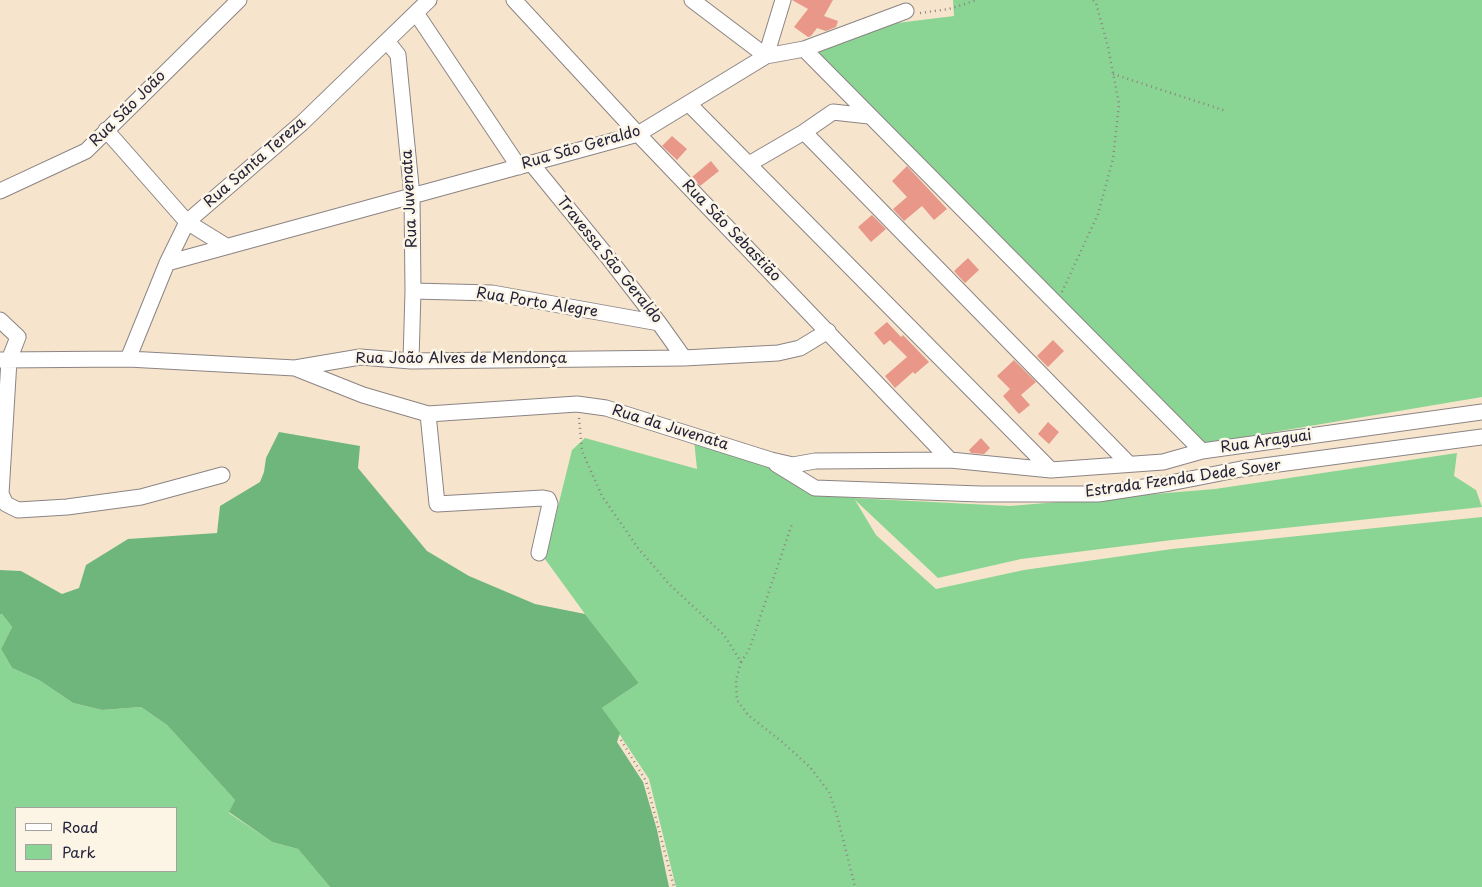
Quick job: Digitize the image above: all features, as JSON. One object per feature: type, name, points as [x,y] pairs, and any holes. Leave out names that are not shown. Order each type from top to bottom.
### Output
[{"type":"street","name":"Rua São João","points":[[0,191],[86,151],[239,0]]},
{"type":"street","name":"Rua Santa Tereza","points":[[128,359],[167,263],[187,222],[302,123],[429,0]]},
{"type":"street","name":"Rua São Sebastião","points":[[514,0],[638,134],[950,460]]},
{"type":"street","points":[[692,0],[766,56],[783,0]]},
{"type":"street","points":[[895,0],[904,6]]},
{"type":"street","name":"Rua São Geraldo","points":[[167,263],[638,134],[766,56],[804,49],[904,6]]},
{"type":"street","name":"Travessa São Geraldo","points":[[416,13],[525,165],[660,323],[684,358]]},
{"type":"street","name":"Rua Juvenata","points":[[387,41],[398,55],[412,196],[413,291],[410,361]]},
{"type":"street","points":[[804,49],[1202,451]]},
{"type":"street","points":[[689,104],[1051,470]]},
{"type":"street","points":[[749,164],[804,132],[833,112],[869,116]]},
{"type":"street","points":[[106,130],[187,222],[226,246]]},
{"type":"street","points":[[804,132],[1128,463]]},
{"type":"street","name":"Rua Porto Alegre","points":[[413,291],[492,293],[660,323]]},
{"type":"street","points":[[0,320],[18,337],[4,360],[1,494],[6,504],[18,510],[67,507],[141,497],[222,475]]},
{"type":"street","name":"Rua João Alves de Mendonça","points":[[4,360],[128,359],[295,368],[360,357],[410,361],[684,358],[778,353],[800,348],[828,331]]},
{"type":"street","name":"Rua da Juvenata","points":[[295,368],[363,395],[428,414],[577,404],[606,408],[771,460],[794,465],[815,461],[950,460],[1051,470]]},
{"type":"street","name":"Rua Araguai","points":[[1051,470],[1163,462],[1202,451],[1482,412]]},
{"type":"street","points":[[428,414],[437,504],[548,499],[550,504],[539,553]]},
{"type":"street","name":"Estrada Fzenda Dede Sover","points":[[771,460],[815,488],[980,494],[1098,494],[1170,483],[1241,469],[1482,437]]},
{"type":"path","points":[[904,6],[918,14],[949,9],[977,0]]},
{"type":"path","points":[[1056,303],[1098,214],[1113,159],[1119,104],[1108,47],[1094,0]]},
{"type":"path","points":[[1113,74],[1226,110]]},
{"type":"path","points":[[577,404],[582,451],[602,496],[638,548],[670,585],[724,635],[741,662]]},
{"type":"path","points":[[792,524],[749,650],[741,662],[736,680],[737,700],[748,715],[810,767],[829,792],[838,819],[855,887]]},
{"type":"path","points":[[620,740],[646,781],[674,887]]},
{"type":"green space","points":[[953,0],[1482,0],[1482,397],[1203,444],[814,49],[897,23],[954,16]]},
{"type":"green space","points":[[279,432],[360,446],[358,468],[427,551],[469,576],[535,604],[585,614],[639,683],[602,708],[620,733],[617,742],[643,782],[657,830],[669,887],[330,887],[298,849],[272,842],[229,812],[235,800],[167,725],[141,707],[102,710],[73,703],[39,680],[12,668],[1,649],[12,627],[0,614],[0,570],[21,571],[62,594],[79,588],[86,565],[128,539],[217,533],[220,506],[260,482],[266,458]]},
{"type":"green space","points":[[585,438],[697,469],[694,440],[770,467],[815,492],[853,498],[1010,506],[1215,489],[1457,453],[1454,476],[1476,490],[1482,507],[1172,540],[1021,559],[938,578],[855,500],[876,535],[936,589],[1024,570],[1172,549],[1482,517],[1482,887],[676,887],[649,779],[602,708],[639,683],[545,559],[572,450]]},
{"type":"green space","points":[[0,614],[12,627],[1,649],[12,668],[39,680],[73,703],[102,710],[141,707],[167,725],[235,800],[229,813],[272,842],[298,849],[330,887],[0,887]]},
{"type":"building","points":[[792,0],[833,0],[824,16],[838,21],[836,27],[826,31],[817,28],[808,37],[794,27],[808,9]]},
{"type":"building","points":[[672,136],[687,149],[677,160],[662,146]]},
{"type":"building","points":[[711,161],[719,171],[700,186],[692,177]]},
{"type":"building","points":[[907,166],[947,209],[934,220],[922,206],[904,221],[893,209],[907,197],[892,181]]},
{"type":"building","points":[[872,215],[886,229],[871,242],[858,227]]},
{"type":"building","points":[[968,258],[979,270],[965,283],[954,271]]},
{"type":"building","points":[[887,322],[901,337],[903,335],[929,362],[915,374],[913,372],[895,388],[885,376],[907,357],[890,340],[884,345],[874,333]]},
{"type":"building","points":[[1053,340],[1064,351],[1048,367],[1037,356]]},
{"type":"building","points":[[1014,360],[1036,382],[1021,395],[1030,405],[1019,414],[1003,396],[1010,389],[997,376]]},
{"type":"building","points":[[1048,422],[1059,432],[1049,444],[1038,434]]},
{"type":"building","points":[[981,438],[990,448],[984,454],[971,453],[969,450]]}]
